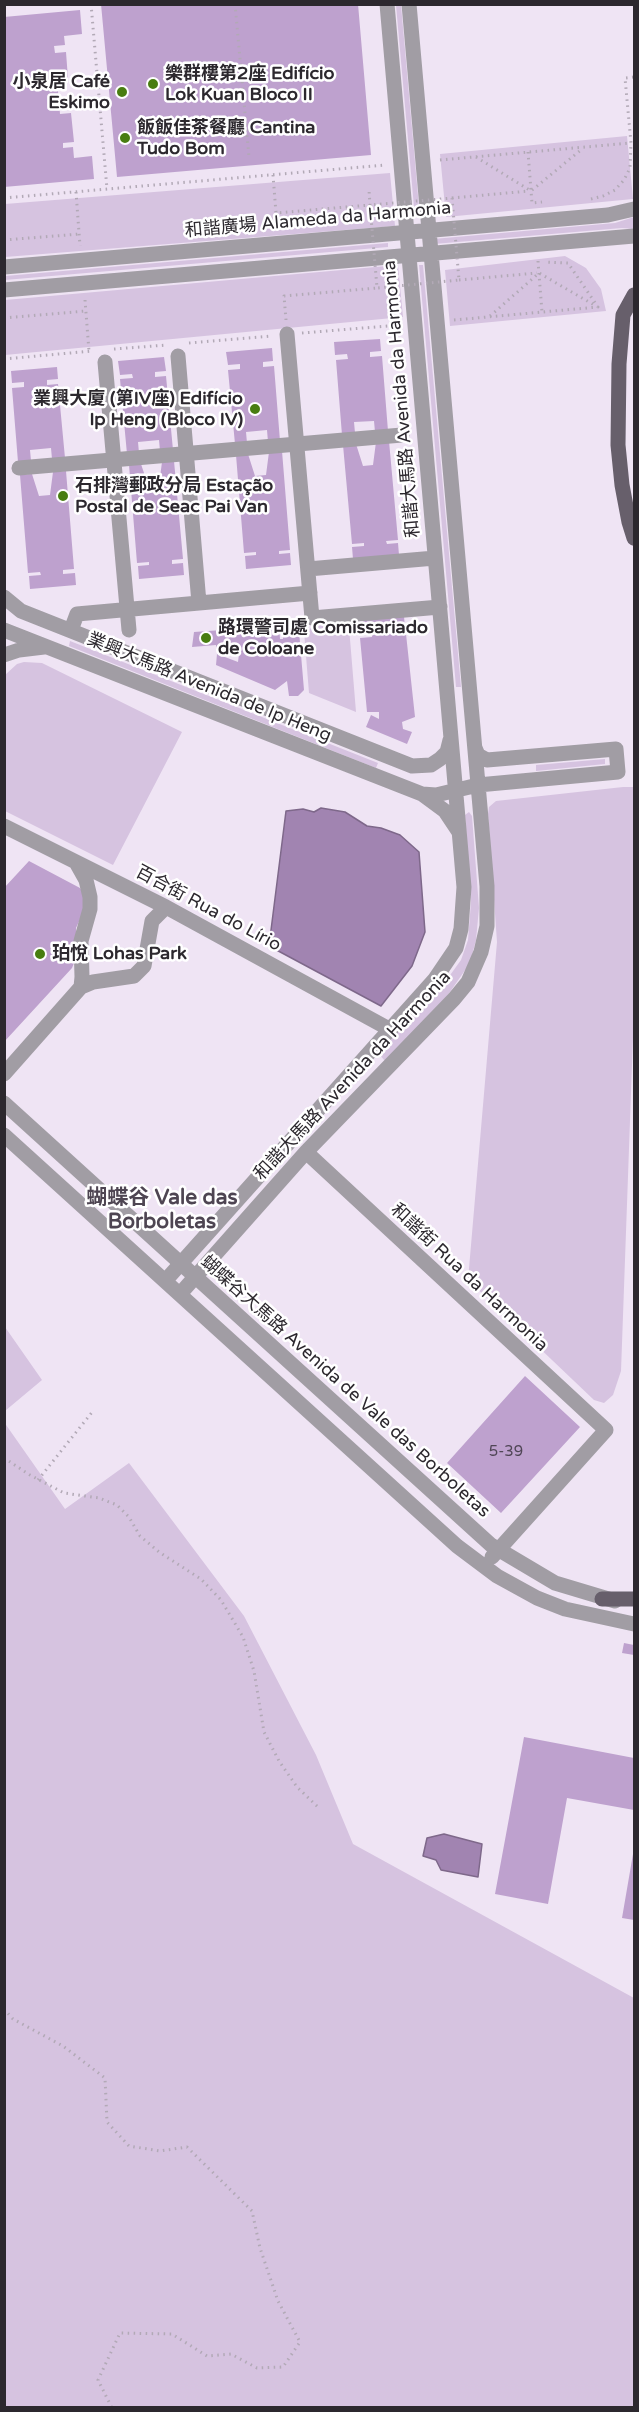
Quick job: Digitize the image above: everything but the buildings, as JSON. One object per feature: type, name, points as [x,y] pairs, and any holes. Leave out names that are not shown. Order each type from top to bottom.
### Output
[{"type":"main road","points":[[634,295],[623,315],[619,364],[618,445],[624,494],[634,538]]},
{"type":"main road","points":[[602,1599],[634,1599]]},
{"type":"street","name":"和諧大馬路 Avenida da Harmonia","points":[[166,1280],[435,979],[456,948],[461,929],[464,887],[387,4]]},
{"type":"street","name":"和諧大馬路 Avenida da Harmonia","points":[[180,1294],[306,1152],[454,999],[468,982],[481,952],[487,926],[487,886],[409,4]]},
{"type":"street","name":"和諧廣場 Alameda da Harmonia","points":[[4,267],[608,214],[634,208]]},
{"type":"street","points":[[4,290],[634,236]]},
{"type":"street","points":[[287,334],[312,618],[440,607]]},
{"type":"street","points":[[175,348],[199,603]]},
{"type":"street","points":[[102,354],[129,630]]},
{"type":"street","points":[[19,468],[402,435]]},
{"type":"street","points":[[308,569],[435,558]]},
{"type":"street","points":[[71,630],[77,614],[310,593]]},
{"type":"street","name":"業興大馬路 Avenida de Ip Heng","points":[[4,597],[21,611],[412,765],[431,765],[440,759],[450,742],[450,732]]},
{"type":"street","name":"業興大馬路 Avenida de Ip Heng","points":[[4,630],[50,646],[422,794]]},
{"type":"street","points":[[4,655],[19,650],[50,646]]},
{"type":"street","points":[[422,794],[436,795],[478,785],[618,772],[616,749],[487,760],[478,755],[475,748]]},
{"type":"street","points":[[422,794],[445,811],[459,833]]},
{"type":"street","name":"百合街 Rua do Lírio","points":[[4,826],[166,907],[391,1030]]},
{"type":"street","points":[[77,864],[86,880],[90,897],[90,909],[81,941],[81,987]]},
{"type":"street","points":[[4,1074],[81,987],[93,982],[134,976],[144,966],[152,921],[166,907]]},
{"type":"street","name":"蝴蝶谷大馬路 Avenida de Vale das Borboletas","points":[[4,1103],[472,1530],[498,1550],[555,1583],[602,1599],[634,1605]]},
{"type":"street","points":[[4,1135],[457,1546],[516,1588],[565,1609],[634,1624]]},
{"type":"street","name":"和諧街 Rua da Harmonia","points":[[306,1152],[562,1392],[606,1430],[498,1550]]},
{"type":"street","points":[[484,1566],[498,1550]]},
{"type":"path","points":[[91,4],[107,189]]},
{"type":"path","points":[[235,4],[249,158]]},
{"type":"path","points":[[588,199],[603,196],[615,190],[624,180],[630,168],[631,143],[625,78],[634,77]]},
{"type":"path","points":[[423,161],[631,143]]},
{"type":"path","points":[[273,175],[276,213],[531,191],[583,147]]},
{"type":"path","points":[[528,152],[532,203],[543,202]]},
{"type":"path","points":[[476,157],[531,191]]},
{"type":"path","points":[[4,198],[401,163]]},
{"type":"path","points":[[369,190],[377,288]]},
{"type":"path","points":[[76,192],[82,260]]},
{"type":"path","points":[[452,198],[459,280]]},
{"type":"path","points":[[4,240],[80,234]]},
{"type":"path","points":[[542,312],[537,261],[568,263],[598,307]]},
{"type":"path","points":[[488,317],[538,273]]},
{"type":"path","points":[[287,334],[284,296],[538,273],[598,307]]},
{"type":"path","points":[[84,283],[89,351]]},
{"type":"path","points":[[437,321],[598,307]]},
{"type":"path","points":[[4,318],[86,311]]},
{"type":"path","points":[[4,359],[89,351],[102,354],[175,348],[287,334],[415,323]]},
{"type":"path","points":[[38,1480],[93,1411]]},
{"type":"path","points":[[4,1458],[38,1480],[64,1493],[99,1498],[117,1504],[129,1517],[140,1536],[159,1552],[201,1579],[221,1600],[243,1637],[254,1671],[264,1732],[279,1761],[297,1787],[320,1809]]},
{"type":"path","points":[[4,2008],[14,2019],[63,2046],[105,2078],[107,2122],[129,2146],[160,2151],[187,2147],[252,2211],[260,2248],[278,2301],[300,2342],[283,2367],[257,2368],[231,2354],[207,2356],[172,2334],[120,2333],[98,2380],[112,2408]]},
{"type":"shaded area","points":[[396,5],[401,5],[419,207],[414,207]]},
{"type":"shaded area","points":[[627,136],[633,199],[446,217],[440,154]]},
{"type":"shaded area","points":[[390,173],[395,226],[5,257],[5,204]]},
{"type":"shaded area","points":[[634,217],[634,229],[622,228],[434,244],[433,239],[615,223]]},
{"type":"shaded area","points":[[388,243],[388,247],[5,280],[5,276]]},
{"type":"shaded area","points":[[565,256],[586,268],[601,289],[606,311],[450,326],[445,270]]},
{"type":"shaded area","points":[[398,265],[403,317],[5,355],[5,300]]},
{"type":"shaded area","points":[[419,265],[423,265],[461,687],[456,687]]},
{"type":"shaded area","points":[[333,623],[349,627],[356,712],[309,693],[304,631],[322,624]]},
{"type":"shaded area","points":[[70,641],[378,763],[376,768],[69,646]]},
{"type":"shaded area","points":[[42,663],[182,732],[113,865],[5,811],[5,675],[17,664]]},
{"type":"shaded area","points":[[605,759],[605,764],[536,771],[536,765]]},
{"type":"shaded area","points":[[634,787],[634,1040],[633,1037],[621,1371],[613,1395],[604,1403],[594,1400],[468,1280],[497,942],[489,807],[496,801]]},
{"type":"shaded area","points":[[321,808],[345,812],[367,826],[400,835],[419,852],[425,932],[412,966],[381,1006],[269,946],[286,811],[303,809],[314,812]]},
{"type":"shaded area","points":[[469,812],[472,816],[479,908],[476,940],[470,963],[443,1002],[385,1061],[378,1053],[448,978],[461,960],[468,940],[471,902],[465,815]]},
{"type":"shaded area","points":[[5,1327],[42,1380],[4,1411]]},
{"type":"shaded area","points":[[4,1422],[65,1509],[129,1463],[244,1616],[316,1755],[353,1844],[634,1998],[634,2407],[5,2407]]},
{"type":"shaded area","points":[[444,1834],[482,1844],[478,1877],[441,1870],[436,1860],[423,1856],[427,1838]]},
{"type":"place","name":"樂群樓第2座 Edifício Lok Kuan Bloco II","points":[[153,84]]},
{"type":"place","name":"小泉居 Café Eskimo","points":[[122,92]]},
{"type":"place","name":"飯飯佳茶餐廳 Cantina Tudo Bom","points":[[125,138]]},
{"type":"place","name":"業興大廈 (第IV座) Edifício Ip Heng (Bloco IV)","points":[[255,409]]},
{"type":"place","name":"石排灣郵政分局 Estação Postal de Seac Pai Van","points":[[63,496]]},
{"type":"place","name":"路環警司處 Comissariado de Coloane","points":[[206,638]]},
{"type":"place","name":"珀悅 Lohas Park","points":[[40,954]]},
{"type":"district","name":"蝴蝶谷 Vale das Borboletas","points":[[162,1210]]}]
